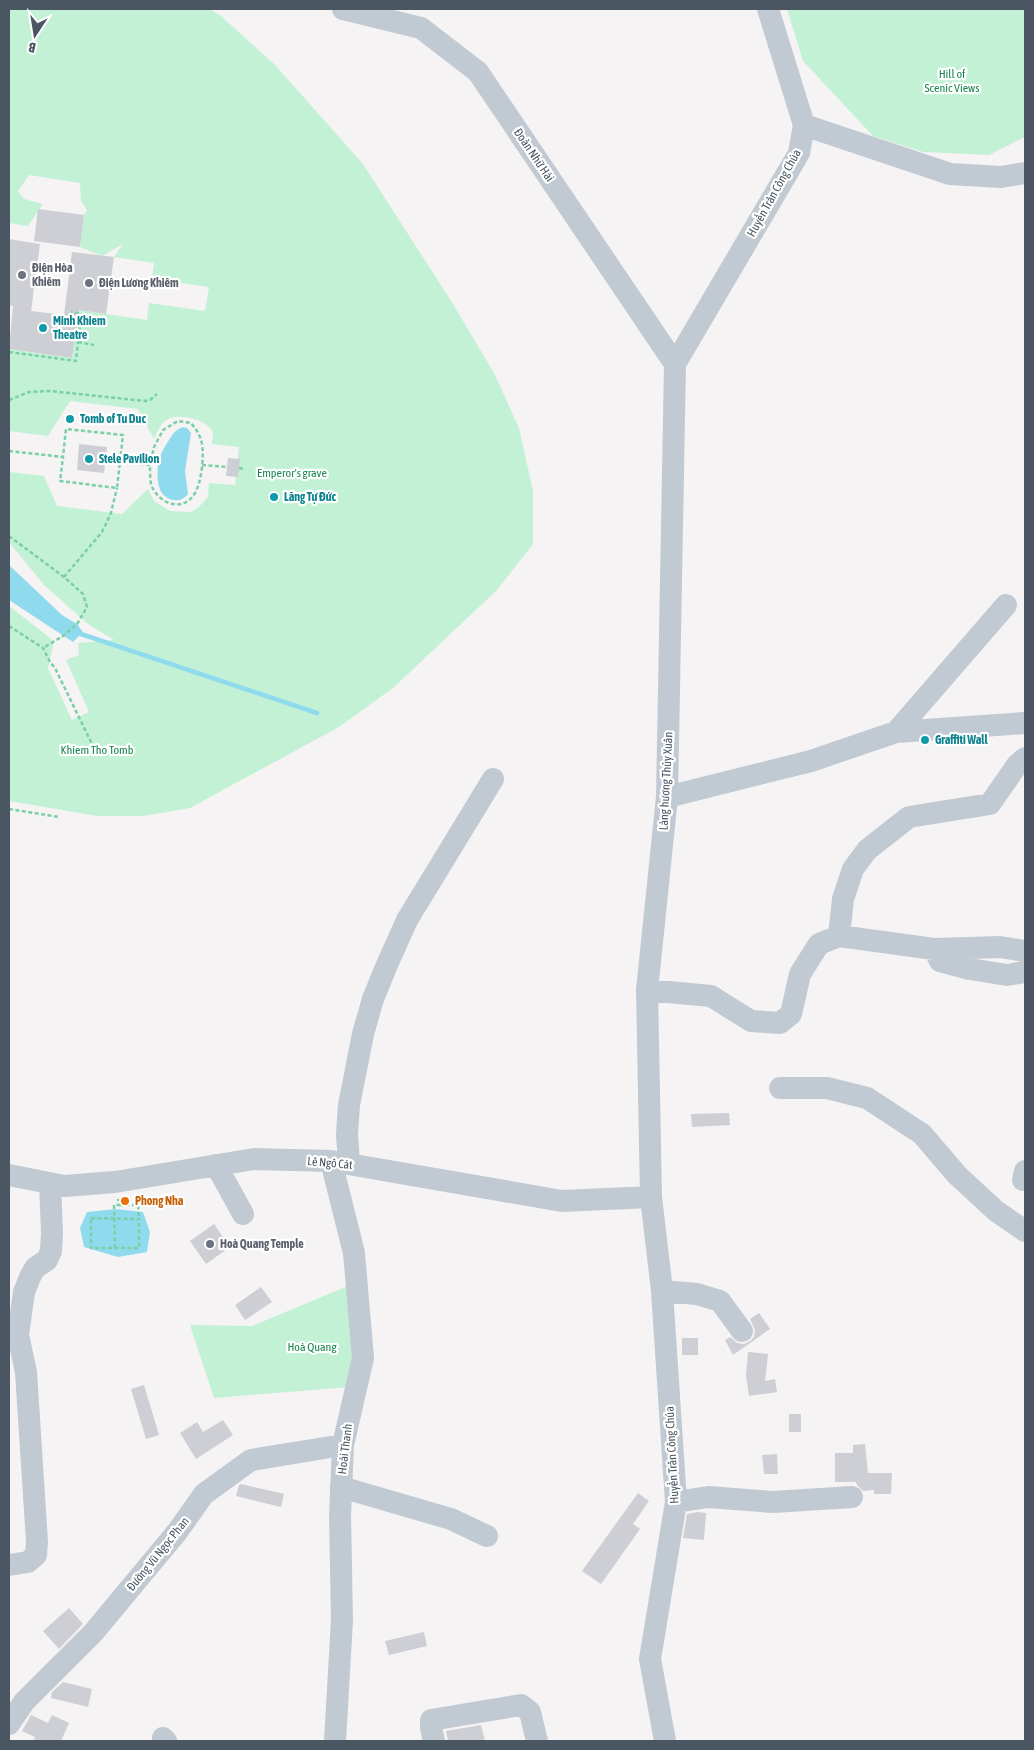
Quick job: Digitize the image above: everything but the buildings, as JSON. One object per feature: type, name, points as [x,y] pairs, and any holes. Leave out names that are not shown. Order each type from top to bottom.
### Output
[{"type":"street","name":"Đoàn Nhữ Hài","points":[[343,9],[421,28],[478,72],[675,364]]},
{"type":"street","name":"Huyền Trân Công Chúa","points":[[675,364],[799,153],[804,125],[768,9]]},
{"type":"street","points":[[804,125],[950,174],[1001,176],[1025,172]]},
{"type":"street","name":"Làng hương Thủy Xuân","points":[[651,1197],[647,990],[667,797],[675,364]]},
{"type":"street","points":[[896,732],[1006,605]]},
{"type":"street","points":[[667,797],[811,762],[896,732],[1025,723]]},
{"type":"street","points":[[839,936],[843,899],[853,869],[867,850],[909,817],[990,804],[1017,765],[1025,758]]},
{"type":"street","name":"Hoài Thanh","points":[[334,1741],[342,1620],[340,1516],[343,1445],[363,1358],[354,1253],[340,1162],[347,1134],[349,1106],[363,1034],[376,991],[407,920],[493,779]]},
{"type":"street","points":[[647,990],[711,996],[751,1021],[780,1023],[791,1014],[800,974],[818,944],[839,936],[934,949],[1000,947],[1025,950]]},
{"type":"street","points":[[934,949],[940,961],[970,969],[1006,975],[1025,972]]},
{"type":"street","points":[[780,1088],[827,1088],[867,1098],[922,1134],[963,1181],[996,1211],[1025,1231]]},
{"type":"street","name":"Lê Ngô Cát","points":[[9,1175],[64,1186],[116,1182],[254,1159],[340,1162],[562,1200],[651,1197]]},
{"type":"street","points":[[216,1165],[243,1214]]},
{"type":"street","points":[[9,1565],[28,1562],[36,1556],[37,1542],[26,1372],[18,1335],[24,1292],[35,1268],[47,1260],[51,1251],[50,1183]]},
{"type":"street","name":"Huyền Trân Công Chúa","points":[[651,1197],[662,1291],[676,1502],[650,1659],[666,1741]]},
{"type":"street","points":[[662,1291],[698,1294],[720,1301],[742,1331]]},
{"type":"street","name":"Đường Vũ Ngọc Phan","points":[[9,1724],[24,1702],[93,1633],[177,1532],[204,1494],[251,1460],[343,1445]]},
{"type":"street","points":[[341,1487],[451,1519],[487,1536]]},
{"type":"street","points":[[676,1502],[708,1497],[773,1502],[852,1497]]},
{"type":"street","points":[[434,1741],[430,1728],[431,1720],[521,1705],[530,1712],[537,1741]]},
{"type":"path","points":[[9,352],[76,361],[81,314],[71,312]]},
{"type":"path","points":[[78,342],[94,345]]},
{"type":"path","points":[[9,400],[29,392],[50,391],[145,401],[150,400],[157,394]]},
{"type":"path","points":[[178,421],[191,423],[197,431],[203,448],[200,483],[193,496],[185,504],[173,505],[164,501],[156,494],[151,483],[150,465],[154,447],[164,430],[178,421]]},
{"type":"path","points":[[64,577],[102,532],[111,513],[117,488],[123,435],[66,428],[60,482],[117,488]]},
{"type":"path","points":[[9,451],[63,457]]},
{"type":"path","points":[[120,462],[150,465]]},
{"type":"path","points":[[202,465],[227,467]]},
{"type":"path","points":[[239,468],[244,469]]},
{"type":"path","points":[[9,536],[64,577],[83,594],[87,607],[77,624],[63,636],[43,648]]},
{"type":"path","points":[[9,626],[43,648],[58,673],[92,744]]},
{"type":"path","points":[[9,809],[59,817]]},
{"type":"path","points":[[119,1205],[138,1204],[139,1219],[139,1248],[90,1248],[91,1218],[139,1219]]},
{"type":"path","points":[[114,1205],[115,1248]]},
{"type":"green space","points":[[9,9],[210,9],[221,16],[275,65],[363,164],[453,304],[495,375],[519,428],[533,491],[533,544],[497,590],[393,688],[339,727],[190,808],[143,816],[98,816],[9,801],[9,606],[54,641],[48,668],[72,720],[89,712],[66,660],[79,655],[78,643],[114,640],[88,624],[44,585],[9,542],[9,472],[44,476],[57,506],[122,514],[148,489],[154,501],[170,511],[191,512],[199,507],[208,497],[209,483],[235,485],[239,447],[212,444],[213,431],[201,421],[191,418],[176,417],[168,419],[161,425],[154,439],[138,409],[70,401],[48,436],[9,431],[9,349],[72,358],[78,317],[71,309],[147,320],[149,303],[205,311],[209,287],[152,279],[154,263],[114,257],[123,244],[102,256],[80,247],[84,215],[87,210],[81,201],[80,183],[29,175],[18,191],[24,199],[43,204],[28,226],[9,223]]},
{"type":"green space","name":"Hill of Scenic Views","points":[[787,9],[1025,9],[1025,137],[989,155],[923,152],[873,136],[803,61]]},
{"type":"green space","name":"Hoà Quang","points":[[350,1285],[358,1346],[349,1387],[214,1398],[190,1325],[252,1326]]},
{"type":"water","points":[[183,427],[187,428],[191,433],[185,471],[188,494],[182,499],[171,500],[160,490],[158,465],[169,440],[177,430]]},
{"type":"water","points":[[9,565],[62,615],[77,624],[83,632],[73,642],[9,600]]},
{"type":"water","points":[[116,1209],[143,1212],[150,1232],[147,1252],[118,1257],[84,1247],[80,1228],[87,1212]]},
{"type":"waterway","points":[[81,634],[317,713]]},
{"type":"place","name":"Điện Hòa Khiêm","points":[[22,275]]},
{"type":"place","name":"Điện Lương Khiêm","points":[[89,283]]},
{"type":"place","name":"Minh Khiem Theatre","points":[[43,328]]},
{"type":"place","name":"Tomb of Tu Duc","points":[[70,419]]},
{"type":"place","name":"Stele Pavilion","points":[[89,459]]},
{"type":"place","name":"Lăng Tự Đức","points":[[274,497]]},
{"type":"place","name":"Graffiti Wall","points":[[925,740]]},
{"type":"place","name":"Phong Nha","points":[[125,1201]]},
{"type":"place","name":"Hoà Quang Temple","points":[[210,1244]]},
{"type":"park label","name":"Emperor's grave","points":[[292,473]]},
{"type":"park label","name":"Khiem Tho Tomb","points":[[97,750]]}]
